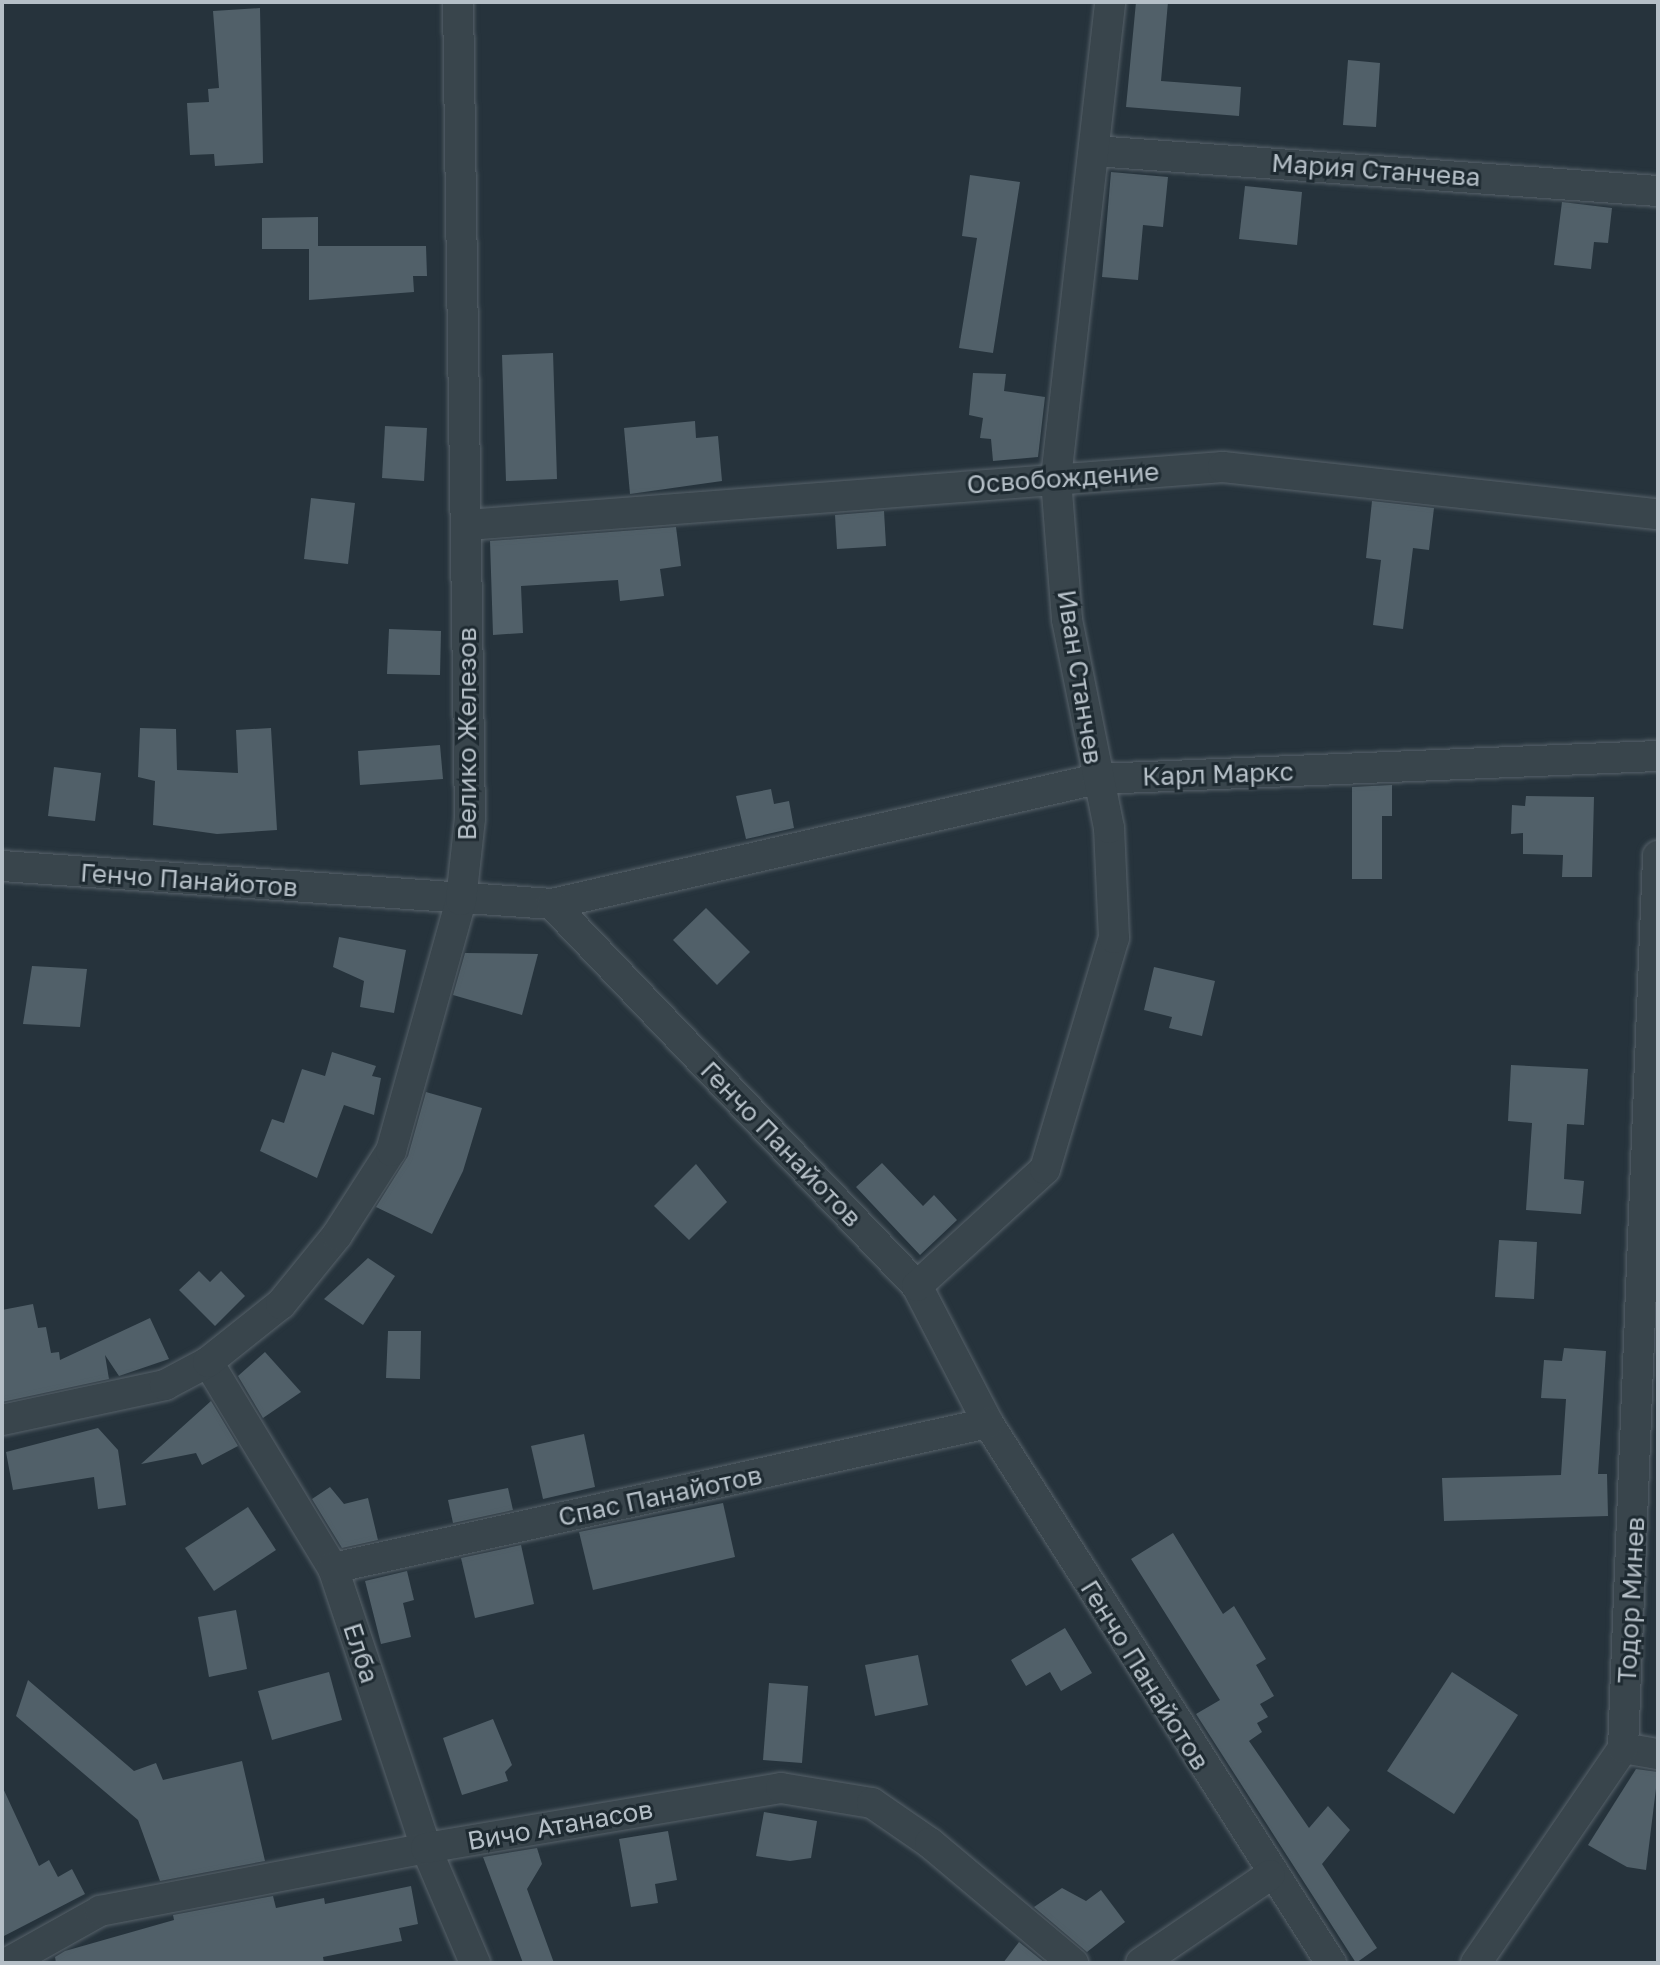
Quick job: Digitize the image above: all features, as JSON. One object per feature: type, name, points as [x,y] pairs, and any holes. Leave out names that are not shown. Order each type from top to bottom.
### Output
[{"type":"street","name":"Велико Железов","points":[[2,1420],[165,1385],[208,1362],[281,1304],[337,1235],[391,1151],[461,900],[470,819],[458,2]]},
{"type":"street","name":"Иван Станчев","points":[[917,1286],[1045,1169],[1114,938],[1109,828],[1067,619],[1056,478],[1110,2]]},
{"type":"street","name":"Мария Станчева","points":[[1094,151],[1658,191]]},
{"type":"street","name":"Освобождение","points":[[467,525],[1223,467],[1658,514]]},
{"type":"street","name":"Карл Маркс","points":[[552,904],[1097,779],[1658,756]]},
{"type":"street","name":"Тодор Минев","points":[[1623,1748],[1649,1416],[1658,856]]},
{"type":"street","name":"Генчо Панайотов","points":[[2,866],[552,904],[917,1286],[988,1423],[1270,1875],[1331,1963]]},
{"type":"street","name":"Елба","points":[[208,1362],[333,1568],[426,1848],[475,1963]]},
{"type":"street","name":"Спас Панайотов","points":[[333,1568],[988,1423]]},
{"type":"street","points":[[1476,1963],[1623,1748],[1658,1754]]},
{"type":"street","name":"Вичо Атанасов","points":[[7,1963],[100,1911],[426,1848],[781,1788],[872,1803],[930,1843],[1073,1963]]},
{"type":"street","points":[[1141,1963],[1270,1875]]},
{"type":"building","points":[[1136,2],[1168,2],[1161,81],[1241,87],[1239,116],[1126,107]]},
{"type":"building","points":[[260,8],[263,163],[215,166],[214,154],[190,155],[187,103],[209,102],[208,89],[219,88],[213,11]]},
{"type":"building","points":[[1348,60],[1380,63],[1376,127],[1343,125]]},
{"type":"building","points":[[1111,172],[1168,177],[1163,227],[1143,225],[1138,280],[1102,277]]},
{"type":"building","points":[[970,175],[1020,182],[993,353],[959,348],[977,238],[962,236]]},
{"type":"building","points":[[1245,186],[1302,192],[1297,245],[1239,239]]},
{"type":"building","points":[[1562,202],[1612,208],[1608,243],[1594,242],[1591,269],[1554,265]]},
{"type":"building","points":[[318,217],[318,246],[426,246],[427,276],[413,276],[414,292],[309,300],[309,249],[262,249],[262,218]]},
{"type":"building","points":[[553,353],[557,479],[506,481],[502,355]]},
{"type":"building","points":[[973,373],[1006,374],[1004,391],[1045,397],[1038,457],[993,461],[991,439],[980,438],[983,418],[969,415]]},
{"type":"building","points":[[695,421],[696,438],[718,436],[722,481],[630,494],[624,428]]},
{"type":"building","points":[[385,426],[427,428],[424,481],[382,478]]},
{"type":"building","points":[[311,498],[355,503],[348,564],[304,559]]},
{"type":"building","points":[[1372,501],[1434,508],[1429,550],[1413,548],[1403,629],[1373,625],[1381,560],[1366,558]]},
{"type":"building","points":[[884,511],[886,546],[837,549],[835,515]]},
{"type":"building","points":[[676,527],[681,566],[660,569],[664,596],[620,601],[618,580],[521,586],[523,633],[493,635],[490,541]]},
{"type":"building","points":[[389,629],[441,631],[440,675],[387,674]]},
{"type":"building","points":[[140,728],[176,729],[177,770],[238,773],[236,730],[271,728],[277,830],[217,834],[153,825],[155,781],[138,777]]},
{"type":"building","points":[[440,745],[443,779],[360,785],[358,751]]},
{"type":"building","points":[[54,767],[101,773],[95,821],[48,816]]},
{"type":"building","points":[[1392,785],[1392,816],[1382,816],[1382,879],[1352,879],[1352,787]]},
{"type":"building","points":[[771,789],[774,804],[789,801],[794,828],[746,839],[736,796]]},
{"type":"building","points":[[1526,796],[1594,797],[1592,877],[1562,877],[1563,855],[1523,854],[1523,833],[1511,834],[1512,805],[1525,806]]},
{"type":"building","points":[[706,908],[750,952],[717,985],[673,940]]},
{"type":"building","points":[[339,937],[406,950],[394,1013],[360,1007],[364,981],[333,967]]},
{"type":"building","points":[[465,953],[538,954],[522,1015],[453,995]]},
{"type":"building","points":[[32,966],[87,969],[80,1027],[23,1024]]},
{"type":"building","points":[[1154,967],[1215,981],[1202,1036],[1169,1028],[1172,1017],[1144,1010]]},
{"type":"building","points":[[332,1052],[376,1066],[372,1076],[381,1078],[374,1115],[344,1105],[317,1178],[260,1151],[272,1119],[284,1123],[302,1069],[325,1076]]},
{"type":"building","points":[[1511,1065],[1588,1069],[1584,1125],[1567,1124],[1564,1179],[1584,1181],[1581,1214],[1526,1210],[1532,1123],[1508,1121]]},
{"type":"building","points":[[426,1092],[482,1108],[463,1171],[432,1234],[376,1207],[408,1156]]},
{"type":"building","points":[[882,1163],[923,1206],[934,1195],[957,1220],[920,1255],[856,1187]]},
{"type":"building","points":[[696,1164],[727,1202],[689,1240],[654,1206]]},
{"type":"building","points":[[1499,1240],[1537,1242],[1534,1299],[1495,1297]]},
{"type":"building","points":[[368,1258],[395,1276],[363,1325],[324,1299]]},
{"type":"building","points":[[199,1271],[210,1282],[221,1271],[245,1296],[215,1326],[179,1290]]},
{"type":"building","points":[[33,1304],[38,1328],[46,1327],[51,1353],[59,1352],[60,1360],[150,1318],[169,1359],[119,1376],[105,1355],[109,1379],[2,1402],[2,1310]]},
{"type":"building","points":[[388,1331],[421,1331],[420,1379],[386,1378]]},
{"type":"building","points":[[1564,1348],[1606,1351],[1598,1474],[1607,1474],[1608,1516],[1444,1521],[1442,1478],[1561,1475],[1566,1399],[1541,1398],[1544,1360],[1562,1361]]},
{"type":"building","points":[[265,1352],[301,1392],[263,1418],[238,1376]]},
{"type":"building","points":[[211,1401],[238,1446],[202,1465],[196,1453],[141,1464]]},
{"type":"building","points":[[98,1428],[118,1450],[126,1505],[98,1509],[94,1477],[13,1490],[6,1452]]},
{"type":"building","points":[[584,1434],[595,1487],[543,1499],[531,1446]]},
{"type":"building","points":[[330,1487],[344,1504],[368,1498],[378,1540],[342,1548],[312,1499]]},
{"type":"building","points":[[508,1488],[513,1510],[453,1523],[448,1500]]},
{"type":"building","points":[[723,1503],[735,1557],[593,1590],[579,1532]]},
{"type":"building","points":[[248,1507],[276,1550],[214,1591],[185,1548]]},
{"type":"building","points":[[1173,1533],[1223,1614],[1234,1606],[1266,1659],[1256,1665],[1274,1696],[1260,1704],[1268,1717],[1257,1723],[1262,1732],[1249,1741],[1309,1828],[1328,1806],[1350,1830],[1322,1864],[1377,1948],[1356,1963],[1196,1714],[1220,1700],[1131,1559]]},
{"type":"building","points":[[521,1545],[534,1604],[475,1618],[461,1558]]},
{"type":"building","points":[[407,1571],[414,1600],[403,1603],[411,1637],[381,1644],[365,1581]]},
{"type":"building","points":[[236,1610],[247,1669],[209,1677],[198,1617]]},
{"type":"building","points":[[1065,1628],[1092,1673],[1061,1691],[1050,1672],[1026,1686],[1011,1660]]},
{"type":"building","points":[[918,1655],[928,1705],[875,1716],[865,1665]]},
{"type":"building","points":[[329,1672],[342,1720],[272,1740],[258,1691]]},
{"type":"building","points":[[1452,1672],[1518,1715],[1454,1814],[1387,1771]]},
{"type":"building","points":[[28,1680],[134,1771],[156,1763],[163,1780],[242,1761],[265,1861],[160,1881],[138,1820],[16,1716]]},
{"type":"building","points":[[769,1683],[808,1686],[802,1763],[763,1760]]},
{"type":"building","points":[[493,1719],[512,1765],[505,1772],[508,1781],[462,1795],[443,1738]]},
{"type":"building","points":[[1636,1769],[1658,1772],[1646,1870],[1627,1867],[1588,1845]]},
{"type":"building","points":[[2,1786],[39,1866],[49,1860],[58,1877],[72,1869],[85,1894],[2,1937]]},
{"type":"building","points":[[764,1812],[817,1821],[811,1858],[790,1861],[756,1856]]},
{"type":"building","points":[[668,1831],[677,1880],[655,1884],[658,1903],[631,1907],[619,1839]]},
{"type":"building","points":[[537,1848],[542,1864],[527,1889],[554,1963],[523,1963],[483,1857]]},
{"type":"building","points":[[411,1886],[418,1924],[399,1928],[402,1941],[323,1957],[324,1963],[56,1963],[55,1957],[65,1951],[174,1920],[173,1915],[273,1896],[276,1908],[324,1898],[325,1904]]},
{"type":"building","points":[[1062,1888],[1086,1901],[1101,1890],[1125,1922],[1087,1952],[1034,1907]]},
{"type":"building","points":[[1019,1942],[1045,1963],[1003,1963]]}]
